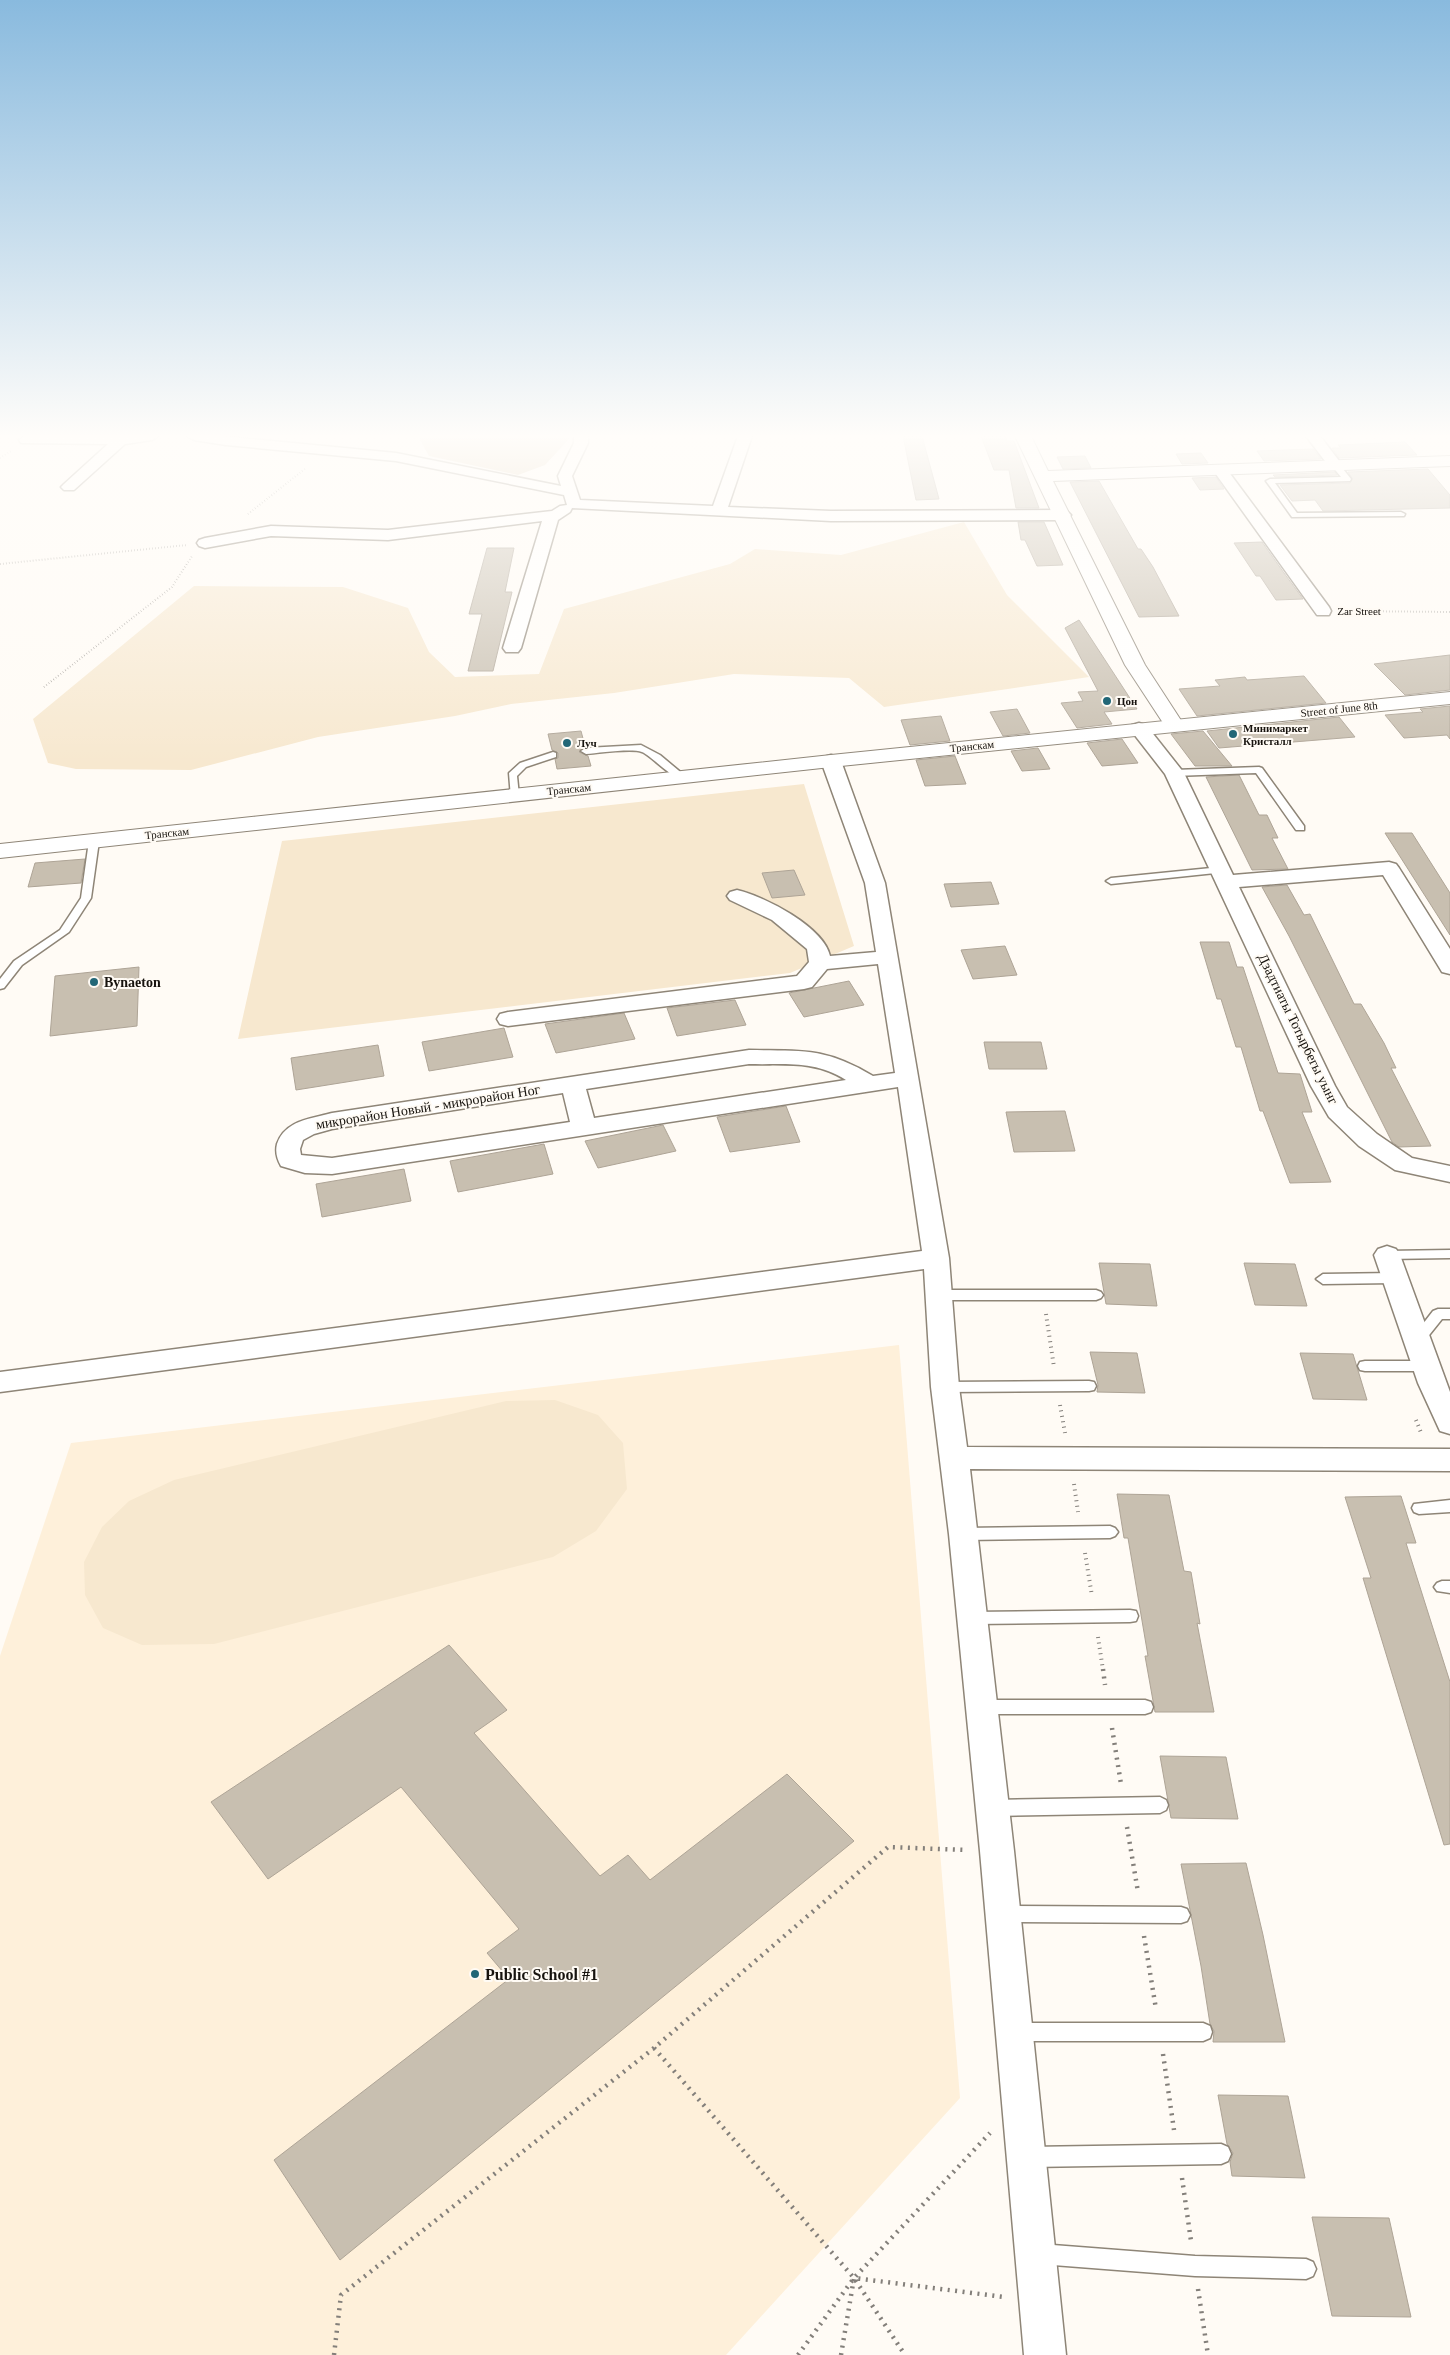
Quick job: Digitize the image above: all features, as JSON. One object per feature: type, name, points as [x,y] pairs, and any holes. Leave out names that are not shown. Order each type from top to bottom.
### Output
[{"type":"main road","points":[[1077,546],[1135,665],[1174,725]]},
{"type":"main road","name":"Street of June 8th","points":[[1139,729],[1450,698]]},
{"type":"main road","name":"Транскам","points":[[0,851],[1139,729]]},
{"type":"street","points":[[512,648],[542,546]]},
{"type":"street","name":"Zar Street","points":[[1275,546],[1323,611]]},
{"type":"street","name":"Дзадтиаты Тотырбегы уынг","points":[[1139,729],[1174,773],[1323,1086],[1338,1112],[1368,1140],[1404,1164],[1450,1174]]},
{"type":"street","points":[[831,761],[874,883],[888,957],[936,1258],[937,1294],[945,1386],[964,1534],[991,1808],[997,1851],[1045,2355]]},
{"type":"street","points":[[1224,876],[1389,868],[1450,967]]},
{"type":"street","points":[[737,896],[780,915],[817,947],[820,963]]},
{"type":"street","points":[[508,1019],[804,982],[820,963],[888,957]]},
{"type":"street","name":"микрорайон Новый - микрорайон Ног","points":[[749,1057],[815,1058],[840,1066],[869,1084],[332,1166],[306,1165],[290,1160],[288,1150],[292,1136],[305,1128],[332,1121],[749,1057]]},
{"type":"street","points":[[869,1084],[908,1078]]},
{"type":"street","points":[[572,1083],[584,1127]]},
{"type":"street","points":[[0,1382],[936,1258]]},
{"type":"street","points":[[1390,1266],[1431,1369],[1450,1423]]},
{"type":"street","points":[[955,1458],[1070,1460],[1450,1460]]},
{"type":"lane","points":[[586,751],[641,748],[656,757],[681,777]]},
{"type":"lane","points":[[514,796],[512,775],[523,765],[554,755]]},
{"type":"lane","points":[[1174,773],[1259,770],[1300,828]]},
{"type":"lane","points":[[0,986],[18,963],[64,932],[86,898],[94,841]]},
{"type":"lane","points":[[1111,881],[1224,876]]},
{"type":"lane","points":[[1323,1278],[1450,1254]]},
{"type":"lane","points":[[937,1294],[1096,1295]]},
{"type":"lane","points":[[1365,1366],[1431,1369],[1438,1314],[1450,1314]]},
{"type":"lane","points":[[945,1386],[1089,1386]]},
{"type":"lane","points":[[1419,1508],[1450,1506]]},
{"type":"lane","points":[[964,1534],[1110,1532]]},
{"type":"lane","points":[[972,1618],[1130,1616]]},
{"type":"lane","points":[[982,1707],[1145,1707]]},
{"type":"lane","points":[[991,1808],[1160,1805]]},
{"type":"lane","points":[[1003,1914],[1181,1915]]},
{"type":"lane","points":[[1014,2032],[1203,2032]]},
{"type":"lane","points":[[1026,2157],[1221,2154]]},
{"type":"lane","points":[[1035,2254],[1195,2266],[1306,2268]]},
{"type":"path","points":[[0,564],[177,546]]},
{"type":"path","points":[[44,687],[172,587],[196,550],[201,546]]},
{"type":"path","name":"Zar Street","points":[[1323,611],[1450,612]]},
{"type":"path","points":[[334,2355],[341,2295],[654,2048],[888,1847],[997,1851]]},
{"type":"path","points":[[654,2048],[854,2278],[905,2355]]},
{"type":"path","points":[[798,2355],[854,2278],[1021,2099]]},
{"type":"path","points":[[854,2278],[1040,2301]]},
{"type":"path","points":[[841,2355],[854,2278]]},
{"type":"shaded area","points":[[875,546],[978,546],[1007,595],[1089,677],[884,707],[849,678],[734,674],[614,693],[511,704],[455,716],[318,737],[191,770],[76,769],[48,763],[33,719],[194,586],[343,587],[408,608],[429,652],[455,677],[539,674],[564,609],[730,564],[755,549],[841,555]]},
{"type":"shaded area","points":[[804,784],[854,946],[790,973],[238,1039],[282,841]]},
{"type":"shaded area","name":"Public School #1","points":[[899,1345],[960,2098],[726,2355],[0,2355],[0,1656],[71,1443]]},
{"type":"shaded area","points":[[555,1400],[598,1415],[623,1443],[627,1489],[596,1531],[553,1557],[214,1644],[142,1645],[103,1628],[85,1595],[84,1562],[102,1527],[129,1501],[174,1480],[506,1401]]},
{"type":"building","points":[[1028,546],[1055,546],[1063,565],[1037,566]]},
{"type":"building","points":[[1103,546],[1136,546],[1138,549],[1141,549],[1153,567],[1179,616],[1139,617]]},
{"type":"building","points":[[1236,546],[1265,546],[1303,599],[1276,600],[1260,576],[1256,576]]},
{"type":"building","points":[[487,548],[514,548],[505,592],[512,592],[493,671],[468,671],[482,614],[469,614]]},
{"type":"building","points":[[1079,620],[1137,709],[1104,712],[1112,724],[1077,728],[1061,703],[1083,701],[1078,692],[1098,691],[1065,628]]},
{"type":"building","points":[[1450,655],[1450,690],[1405,695],[1374,664]]},
{"type":"building","points":[[1304,676],[1326,703],[1197,716],[1179,689],[1220,686],[1215,680],[1245,677],[1247,680]]},
{"type":"building","points":[[1450,706],[1450,739],[1447,735],[1404,738],[1385,715],[1423,712],[1420,709]]},
{"type":"building","points":[[1017,709],[1030,733],[1003,736],[990,712]]},
{"type":"building","points":[[941,716],[950,741],[910,745],[901,720]]},
{"type":"building","points":[[1339,717],[1355,737],[1219,748],[1207,731]]},
{"type":"building","points":[[581,731],[585,746],[579,752],[588,756],[591,766],[557,769],[555,759],[558,758],[558,753],[552,750],[548,734]]},
{"type":"building","points":[[1203,731],[1232,766],[1195,766],[1171,734]]},
{"type":"building","points":[[1122,739],[1138,763],[1102,766],[1087,743]]},
{"type":"building","points":[[1038,748],[1050,769],[1022,771],[1011,751]]},
{"type":"building","points":[[955,756],[966,784],[925,786],[916,760]]},
{"type":"building","points":[[1239,775],[1259,815],[1267,815],[1278,838],[1272,838],[1288,869],[1252,870],[1206,777]]},
{"type":"building","points":[[1385,833],[1412,833],[1450,893],[1450,935]]},
{"type":"building","points":[[85,859],[81,883],[28,887],[35,863]]},
{"type":"building","points":[[794,870],[805,895],[772,898],[762,873]]},
{"type":"building","points":[[991,882],[999,904],[951,907],[944,884]]},
{"type":"building","points":[[1287,885],[1304,915],[1310,914],[1354,1004],[1361,1004],[1384,1043],[1396,1068],[1391,1068],[1431,1146],[1399,1147],[1392,1142],[1289,936],[1262,887]]},
{"type":"building","points":[[1200,942],[1229,942],[1237,967],[1243,967],[1278,1073],[1300,1074],[1312,1112],[1302,1112],[1331,1182],[1290,1183],[1263,1111],[1260,1111],[1241,1047],[1236,1047],[1221,999],[1217,999]]},
{"type":"building","points":[[1005,946],[1017,975],[973,979],[961,950]]},
{"type":"building","points":[[139,967],[137,1026],[50,1036],[55,976]]},
{"type":"building","points":[[849,981],[864,1005],[804,1017],[789,993]]},
{"type":"building","points":[[735,1000],[746,1025],[677,1036],[667,1008]]},
{"type":"building","points":[[624,1013],[635,1039],[556,1053],[545,1024]]},
{"type":"building","points":[[504,1028],[513,1057],[429,1071],[422,1042]]},
{"type":"building","points":[[984,1042],[1041,1042],[1047,1069],[989,1069]]},
{"type":"building","points":[[378,1045],[384,1076],[296,1090],[291,1058]]},
{"type":"building","points":[[786,1106],[800,1142],[730,1152],[717,1117]]},
{"type":"building","points":[[1065,1111],[1075,1151],[1014,1152],[1006,1112]]},
{"type":"building","points":[[663,1125],[676,1151],[598,1168],[585,1141]]},
{"type":"building","points":[[544,1144],[553,1174],[458,1192],[450,1161]]},
{"type":"building","points":[[404,1169],[411,1201],[322,1217],[316,1184]]},
{"type":"building","points":[[1099,1263],[1150,1264],[1157,1306],[1106,1304]]},
{"type":"building","points":[[1244,1263],[1295,1264],[1307,1306],[1255,1305]]},
{"type":"building","points":[[1090,1352],[1137,1353],[1145,1393],[1097,1392],[1098,1385]]},
{"type":"building","points":[[1300,1353],[1353,1354],[1367,1400],[1313,1399]]},
{"type":"building","points":[[1117,1494],[1169,1495],[1184,1571],[1191,1572],[1200,1624],[1197,1623],[1214,1712],[1155,1712],[1145,1656],[1148,1656],[1128,1538],[1124,1538]]},
{"type":"building","points":[[1401,1496],[1416,1543],[1406,1543],[1450,1682],[1450,1844],[1444,1845],[1363,1578],[1371,1578],[1345,1497]]},
{"type":"building","points":[[449,1645],[507,1710],[474,1733],[600,1876],[628,1855],[650,1880],[787,1774],[854,1841],[340,2260],[274,2160],[509,1979],[487,1953],[519,1929],[401,1787],[268,1879],[211,1802]]},
{"type":"building","points":[[1160,1756],[1226,1757],[1238,1819],[1171,1818]]},
{"type":"building","points":[[1246,1863],[1285,2042],[1213,2042],[1214,2031],[1210,2024],[1181,1864]]},
{"type":"building","points":[[1218,2095],[1288,2096],[1305,2178],[1232,2176],[1230,2162],[1233,2153],[1227,2144]]},
{"type":"building","points":[[1312,2217],[1389,2218],[1411,2317],[1332,2316]]},
{"type":"place","name":"Цон","points":[[1107,701]]},
{"type":"place","name":"Минимаркет Кристалл","points":[[1233,734]]},
{"type":"place","name":"Луч","points":[[567,743]]},
{"type":"place","name":"Bynaeton","points":[[94,982]]},
{"type":"place","name":"Public School #1","points":[[475,1974]]}]
